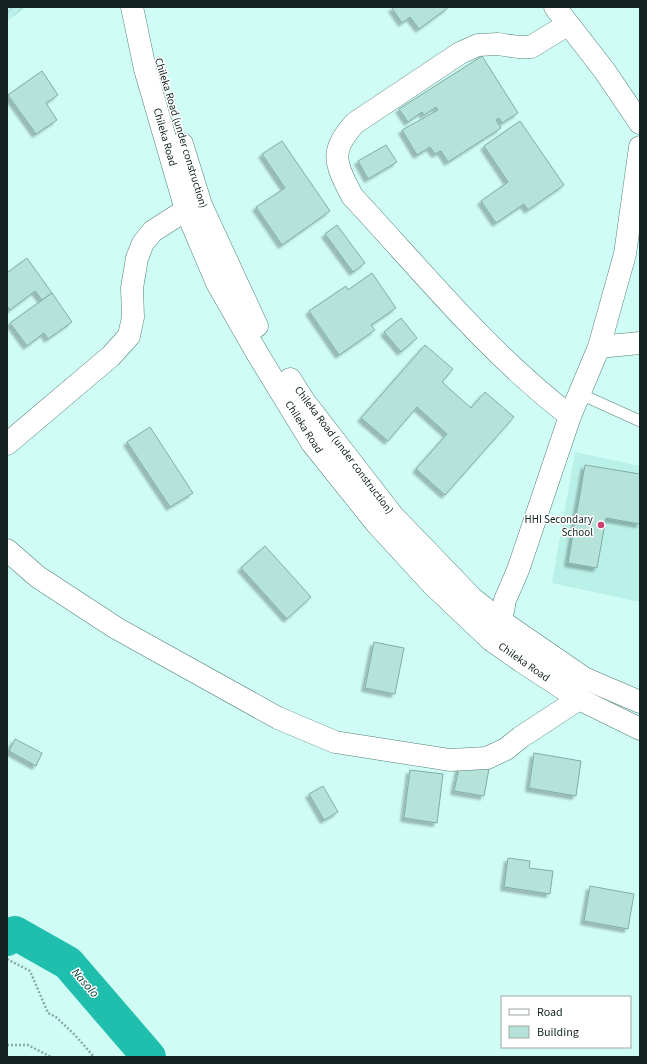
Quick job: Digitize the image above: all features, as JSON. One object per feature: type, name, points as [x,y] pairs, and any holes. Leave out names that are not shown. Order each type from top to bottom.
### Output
[{"type":"main road","name":"Chileka Road","points":[[132,7],[145,69],[186,210],[217,283],[257,353],[312,443],[376,523],[433,585],[496,630],[521,661],[579,699],[640,729]]},
{"type":"main road","name":"Chileka Road (under construction)","points":[[147,7],[162,74],[201,205],[253,318],[304,401],[393,516],[472,598],[496,630],[584,678],[640,702]]},
{"type":"main road","points":[[555,7],[604,70],[640,123]]},
{"type":"main road","points":[[568,25],[531,47],[498,44],[478,45],[460,53],[355,123],[344,135],[337,151],[339,168],[352,196],[495,351],[539,392],[570,416]]},
{"type":"main road","points":[[496,630],[505,600],[518,570],[578,393],[599,347],[625,254],[640,147]]},
{"type":"main road","points":[[7,444],[111,356],[129,336],[133,317],[132,288],[137,258],[143,244],[153,231],[186,210]]},
{"type":"main road","points":[[599,347],[640,343]]},
{"type":"main road","points":[[7,550],[38,577],[116,628],[278,718],[335,742],[450,760],[487,758],[506,749],[521,737],[579,699]]},
{"type":"lane","points":[[578,393],[640,421]]},
{"type":"path","points":[[7,959],[30,971],[48,1013],[56,1017],[75,1035],[94,1057]]},
{"type":"path","points":[[7,1045],[28,1045],[51,1057]]},
{"type":"shaded area","points":[[7,7],[26,7],[7,21]]},
{"type":"shaded area","name":"HHI Secondary School","points":[[575,452],[640,466],[640,602],[552,583]]},
{"type":"building","points":[[449,7],[419,29],[410,17],[402,23],[392,8]]},
{"type":"building","points":[[482,56],[518,113],[502,123],[499,118],[496,120],[501,128],[448,162],[441,151],[435,154],[430,147],[417,155],[402,130],[438,110],[436,107],[424,115],[422,112],[408,122],[399,109]]},
{"type":"building","points":[[42,71],[58,95],[46,103],[57,120],[36,134],[8,95]]},
{"type":"building","points":[[520,121],[564,185],[528,210],[524,204],[496,223],[481,201],[508,182],[484,146]]},
{"type":"building","points":[[282,141],[330,211],[282,245],[256,207],[285,188],[262,154]]},
{"type":"building","points":[[386,145],[397,162],[368,179],[358,161]]},
{"type":"building","points":[[337,225],[365,263],[353,272],[325,234]]},
{"type":"building","points":[[27,258],[52,293],[42,300],[35,291],[10,310],[7,306],[7,273]]},
{"type":"building","points":[[372,273],[396,308],[371,325],[375,330],[339,355],[309,311],[346,286],[348,290]]},
{"type":"building","points":[[52,293],[72,322],[48,339],[44,333],[27,346],[10,323]]},
{"type":"building","points":[[401,318],[417,338],[401,352],[384,332]]},
{"type":"building","points":[[425,345],[453,369],[442,382],[471,408],[485,392],[514,417],[445,495],[416,469],[447,434],[417,407],[388,441],[361,418]]},
{"type":"building","points":[[150,427],[193,493],[170,507],[127,442]]},
{"type":"building","points":[[585,465],[640,474],[640,524],[606,518],[597,568],[568,563]]},
{"type":"building","points":[[265,546],[311,597],[287,619],[241,568]]},
{"type":"building","points":[[374,642],[404,648],[395,694],[365,688]]},
{"type":"building","points":[[15,739],[42,753],[36,766],[9,751]]},
{"type":"building","points":[[534,753],[581,761],[576,796],[529,788]]},
{"type":"building","points":[[460,763],[489,769],[484,796],[454,791]]},
{"type":"building","points":[[410,770],[443,774],[437,823],[404,818]]},
{"type":"building","points":[[323,786],[338,812],[324,820],[309,794]]},
{"type":"building","points":[[508,858],[530,861],[529,868],[553,871],[550,894],[504,887]]},
{"type":"building","points":[[590,886],[634,894],[628,929],[584,921]]},
{"type":"waterway","name":"Nasolo","points":[[7,939],[15,933],[68,963],[149,1057]]},
{"type":"place","name":"HHI Secondary School","points":[[601,525]]}]
